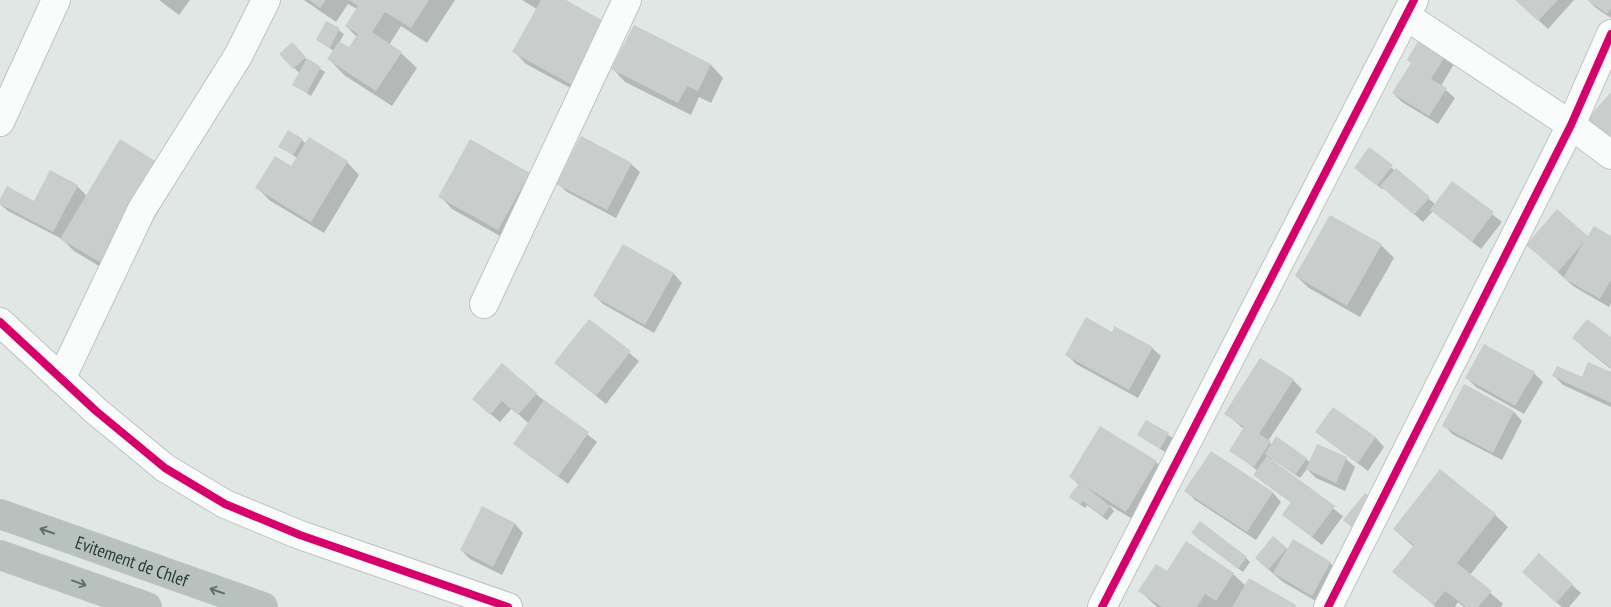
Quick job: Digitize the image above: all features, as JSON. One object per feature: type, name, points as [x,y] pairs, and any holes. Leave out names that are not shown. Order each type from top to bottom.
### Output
[{"type":"highway","name":"Evitement de Chlef","points":[[0,514],[263,607]]},
{"type":"highway","points":[[0,555],[147,607]]},
{"type":"street","points":[[0,122],[56,0]]},
{"type":"street","points":[[61,379],[142,209],[238,56],[266,0]]},
{"type":"street","points":[[484,304],[627,0]]},
{"type":"street","points":[[1102,607],[1410,8],[1611,155]]},
{"type":"street","points":[[1328,607],[1571,125],[1611,34]]},
{"type":"street","points":[[0,322],[96,411],[165,468],[225,504],[300,535],[508,607]]},
{"type":"building","points":[[309,0],[326,0],[320,8]]},
{"type":"building","points":[[349,0],[429,0],[411,28],[385,12],[372,32],[402,52],[376,91],[327,59],[339,41],[349,47],[358,34],[345,26],[358,6]]},
{"type":"building","points":[[541,0],[566,0],[607,23],[574,86],[512,52]]},
{"type":"building","points":[[1515,0],[1558,0],[1538,21]]},
{"type":"building","points":[[1587,0],[1611,0],[1611,8],[1607,14]]},
{"type":"building","points":[[326,21],[340,28],[330,48],[316,40]]},
{"type":"building","points":[[634,25],[711,64],[698,91],[687,86],[678,103],[611,69]]},
{"type":"building","points":[[1424,31],[1451,47],[1431,79],[1447,88],[1429,116],[1392,93],[1411,63],[1407,60]]},
{"type":"building","points":[[292,42],[306,57],[293,69],[279,54]]},
{"type":"building","points":[[307,58],[321,67],[307,93],[292,85]]},
{"type":"building","points":[[1611,92],[1611,158],[1578,129]]},
{"type":"building","points":[[288,130],[303,139],[293,155],[278,147]]},
{"type":"building","points":[[581,136],[632,163],[607,210],[556,184]]},
{"type":"building","points":[[309,137],[348,161],[311,222],[255,188],[275,156],[291,166]]},
{"type":"building","points":[[120,139],[165,167],[107,266],[60,239]]},
{"type":"building","points":[[470,139],[530,173],[498,230],[438,197]]},
{"type":"building","points":[[1369,147],[1393,165],[1377,186],[1354,168]]},
{"type":"building","points":[[1396,168],[1430,197],[1414,215],[1380,186]]},
{"type":"building","points":[[50,170],[78,185],[53,232],[0,204],[0,199],[7,186],[34,201]]},
{"type":"building","points":[[1452,181],[1494,212],[1472,242],[1430,210]]},
{"type":"building","points":[[1557,209],[1588,236],[1594,226],[1611,236],[1611,280],[1600,299],[1563,278],[1584,242],[1558,272],[1526,245]]},
{"type":"building","points":[[1330,215],[1382,244],[1347,306],[1295,276]]},
{"type":"building","points":[[623,244],[674,273],[645,325],[593,296]]},
{"type":"building","points":[[1086,317],[1112,332],[1114,326],[1153,347],[1129,390],[1065,355]]},
{"type":"building","points":[[589,319],[631,351],[596,396],[554,363]]},
{"type":"building","points":[[1587,319],[1611,337],[1611,368],[1572,338]]},
{"type":"building","points":[[1484,344],[1535,372],[1515,406],[1465,378]]},
{"type":"building","points":[[1260,358],[1294,379],[1259,434],[1271,441],[1254,467],[1229,451],[1244,427],[1224,414]]},
{"type":"building","points":[[1588,362],[1611,372],[1611,403],[1552,376],[1557,366],[1582,377]]},
{"type":"building","points":[[502,363],[537,393],[518,415],[502,401],[490,415],[472,399]]},
{"type":"building","points":[[1464,384],[1514,411],[1493,453],[1442,426]]},
{"type":"building","points":[[544,400],[589,432],[558,477],[513,444]]},
{"type":"building","points":[[1333,407],[1376,437],[1358,463],[1315,432]]},
{"type":"building","points":[[1146,420],[1169,433],[1160,449],[1137,435]]},
{"type":"building","points":[[1100,426],[1157,461],[1126,512],[1085,486],[1110,506],[1103,516],[1083,501],[1080,505],[1069,497],[1079,483],[1069,477]]},
{"type":"building","points":[[1276,436],[1307,458],[1295,475],[1265,454]]},
{"type":"building","points":[[1317,444],[1347,457],[1336,483],[1306,469]]},
{"type":"building","points":[[1211,451],[1273,492],[1247,532],[1184,491]]},
{"type":"building","points":[[1267,456],[1335,506],[1312,537],[1282,515],[1291,502],[1253,475]]},
{"type":"building","points":[[1440,469],[1496,514],[1457,563],[1492,591],[1478,607],[1466,607],[1445,591],[1434,605],[1392,572],[1414,545],[1393,529]]},
{"type":"building","points":[[1365,493],[1381,506],[1359,533],[1343,520]]},
{"type":"building","points":[[482,506],[515,523],[493,567],[460,550]]},
{"type":"building","points":[[1200,521],[1247,557],[1238,569],[1191,533]]},
{"type":"building","points":[[1273,536],[1287,548],[1268,570],[1255,558]]},
{"type":"building","points":[[1293,539],[1331,562],[1312,596],[1273,573]]},
{"type":"building","points":[[1186,541],[1234,573],[1216,601],[1205,594],[1197,607],[1162,607],[1138,591],[1156,564],[1167,571]]},
{"type":"building","points":[[1539,553],[1573,584],[1556,603],[1522,572]]},
{"type":"building","points":[[1249,578],[1296,605],[1295,607],[1232,607]]},
{"type":"cycle path","points":[[1102,607],[1414,0]]},
{"type":"cycle path","points":[[1328,607],[1571,125],[1611,34]]},
{"type":"cycle path","points":[[0,322],[96,411],[165,468],[225,504],[300,535],[508,607]]}]
